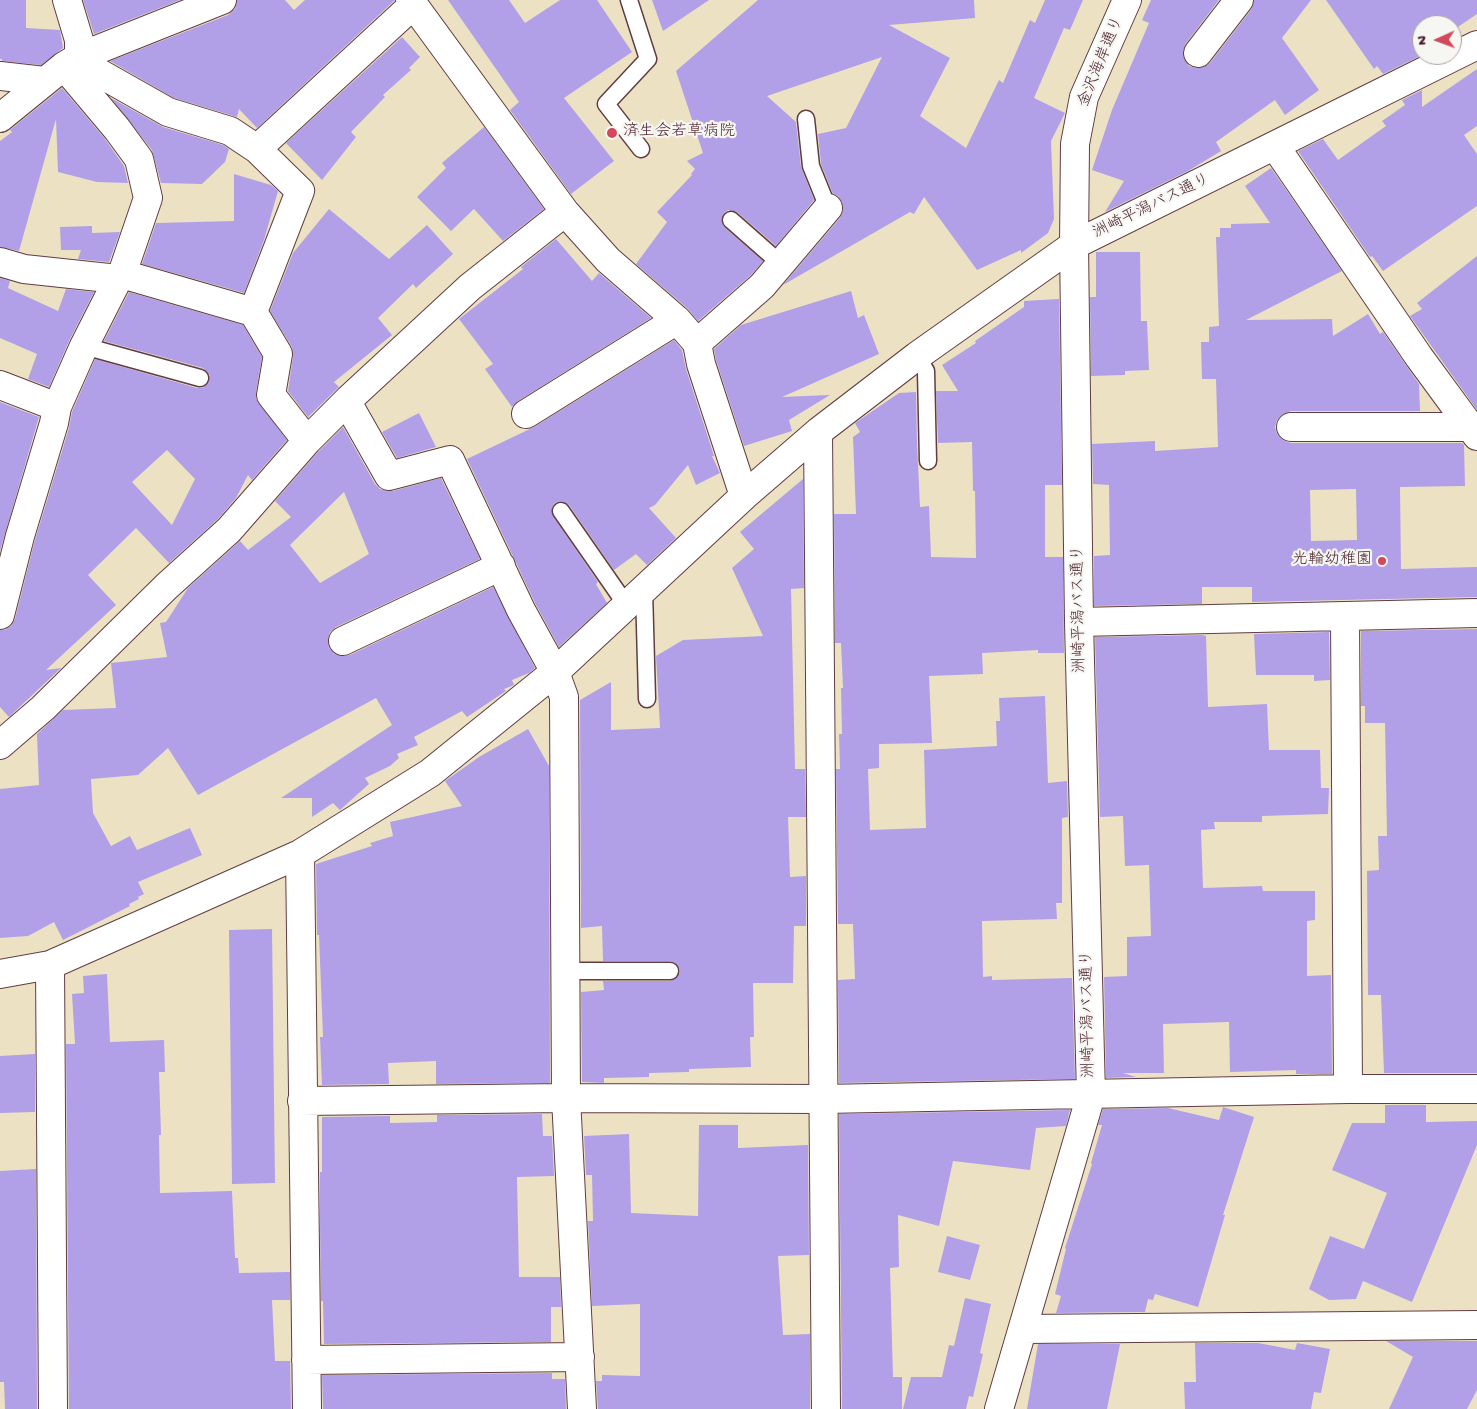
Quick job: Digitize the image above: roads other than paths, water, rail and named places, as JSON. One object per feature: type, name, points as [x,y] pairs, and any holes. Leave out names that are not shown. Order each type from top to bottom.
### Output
[{"type":"street","points":[[62,68],[78,40],[67,0]]},
{"type":"street","points":[[0,118],[62,68],[222,0]]},
{"type":"street","name":"金沢海岸通り","points":[[1074,245],[1075,144],[1084,96],[1127,0]]},
{"type":"street","points":[[1198,54],[1239,0]]},
{"type":"street","points":[[257,149],[412,3],[565,212],[608,260],[677,320],[697,343],[700,364],[744,496]]},
{"type":"street","name":"洲崎平潟バス通り","points":[[999,1409],[1092,1095],[1079,622],[1074,245],[1477,45]]},
{"type":"street","points":[[0,76],[85,65],[168,112],[230,131],[257,149],[300,191],[253,312]]},
{"type":"street","points":[[0,615],[20,536],[54,423],[57,407],[84,346],[120,276],[148,198],[139,159],[117,130],[62,68]]},
{"type":"street","points":[[1275,146],[1419,357],[1473,431]]},
{"type":"street","points":[[697,343],[762,286],[828,208]]},
{"type":"street","points":[[0,745],[43,708],[167,586],[229,530],[307,441],[347,402],[470,287],[565,212]]},
{"type":"street","points":[[0,974],[50,965],[300,854],[430,773],[555,672],[744,496],[818,432],[917,356],[1074,245]]},
{"type":"street","points":[[0,262],[24,269],[120,276],[253,312],[278,354],[271,396],[307,441]]},
{"type":"street","points":[[526,414],[677,320]]},
{"type":"street","points":[[0,385],[57,407]]},
{"type":"street","points":[[347,402],[389,476],[450,460],[522,610],[555,672],[564,697],[566,1098],[582,1409]]},
{"type":"street","points":[[1290,427],[1473,431]]},
{"type":"street","points":[[818,432],[826,1409]]},
{"type":"street","points":[[343,641],[501,566]]},
{"type":"street","points":[[1079,622],[1477,613]]},
{"type":"street","points":[[1345,617],[1348,1088]]},
{"type":"street","points":[[300,854],[307,1409]]},
{"type":"street","points":[[50,965],[53,1409]]},
{"type":"street","points":[[302,1101],[566,1098],[823,1099],[1092,1095],[1348,1088],[1477,1089]]},
{"type":"street","points":[[1023,1329],[1477,1325]]},
{"type":"street","points":[[306,1360],[580,1357]]},
{"type":"lane","points":[[629,0],[648,59],[606,104],[641,149]]},
{"type":"lane","points":[[806,119],[811,166],[828,208]]},
{"type":"lane","points":[[731,220],[781,264]]},
{"type":"lane","points":[[84,346],[200,378]]},
{"type":"lane","points":[[917,356],[926,371],[928,461]]},
{"type":"lane","points":[[561,511],[635,598],[647,699]]},
{"type":"lane","points":[[565,972],[670,971]]},
{"type":"place","name":"済生会若草病院","points":[[612,133]]},
{"type":"place","name":"光輪幼稚園","points":[[1382,561]]}]
